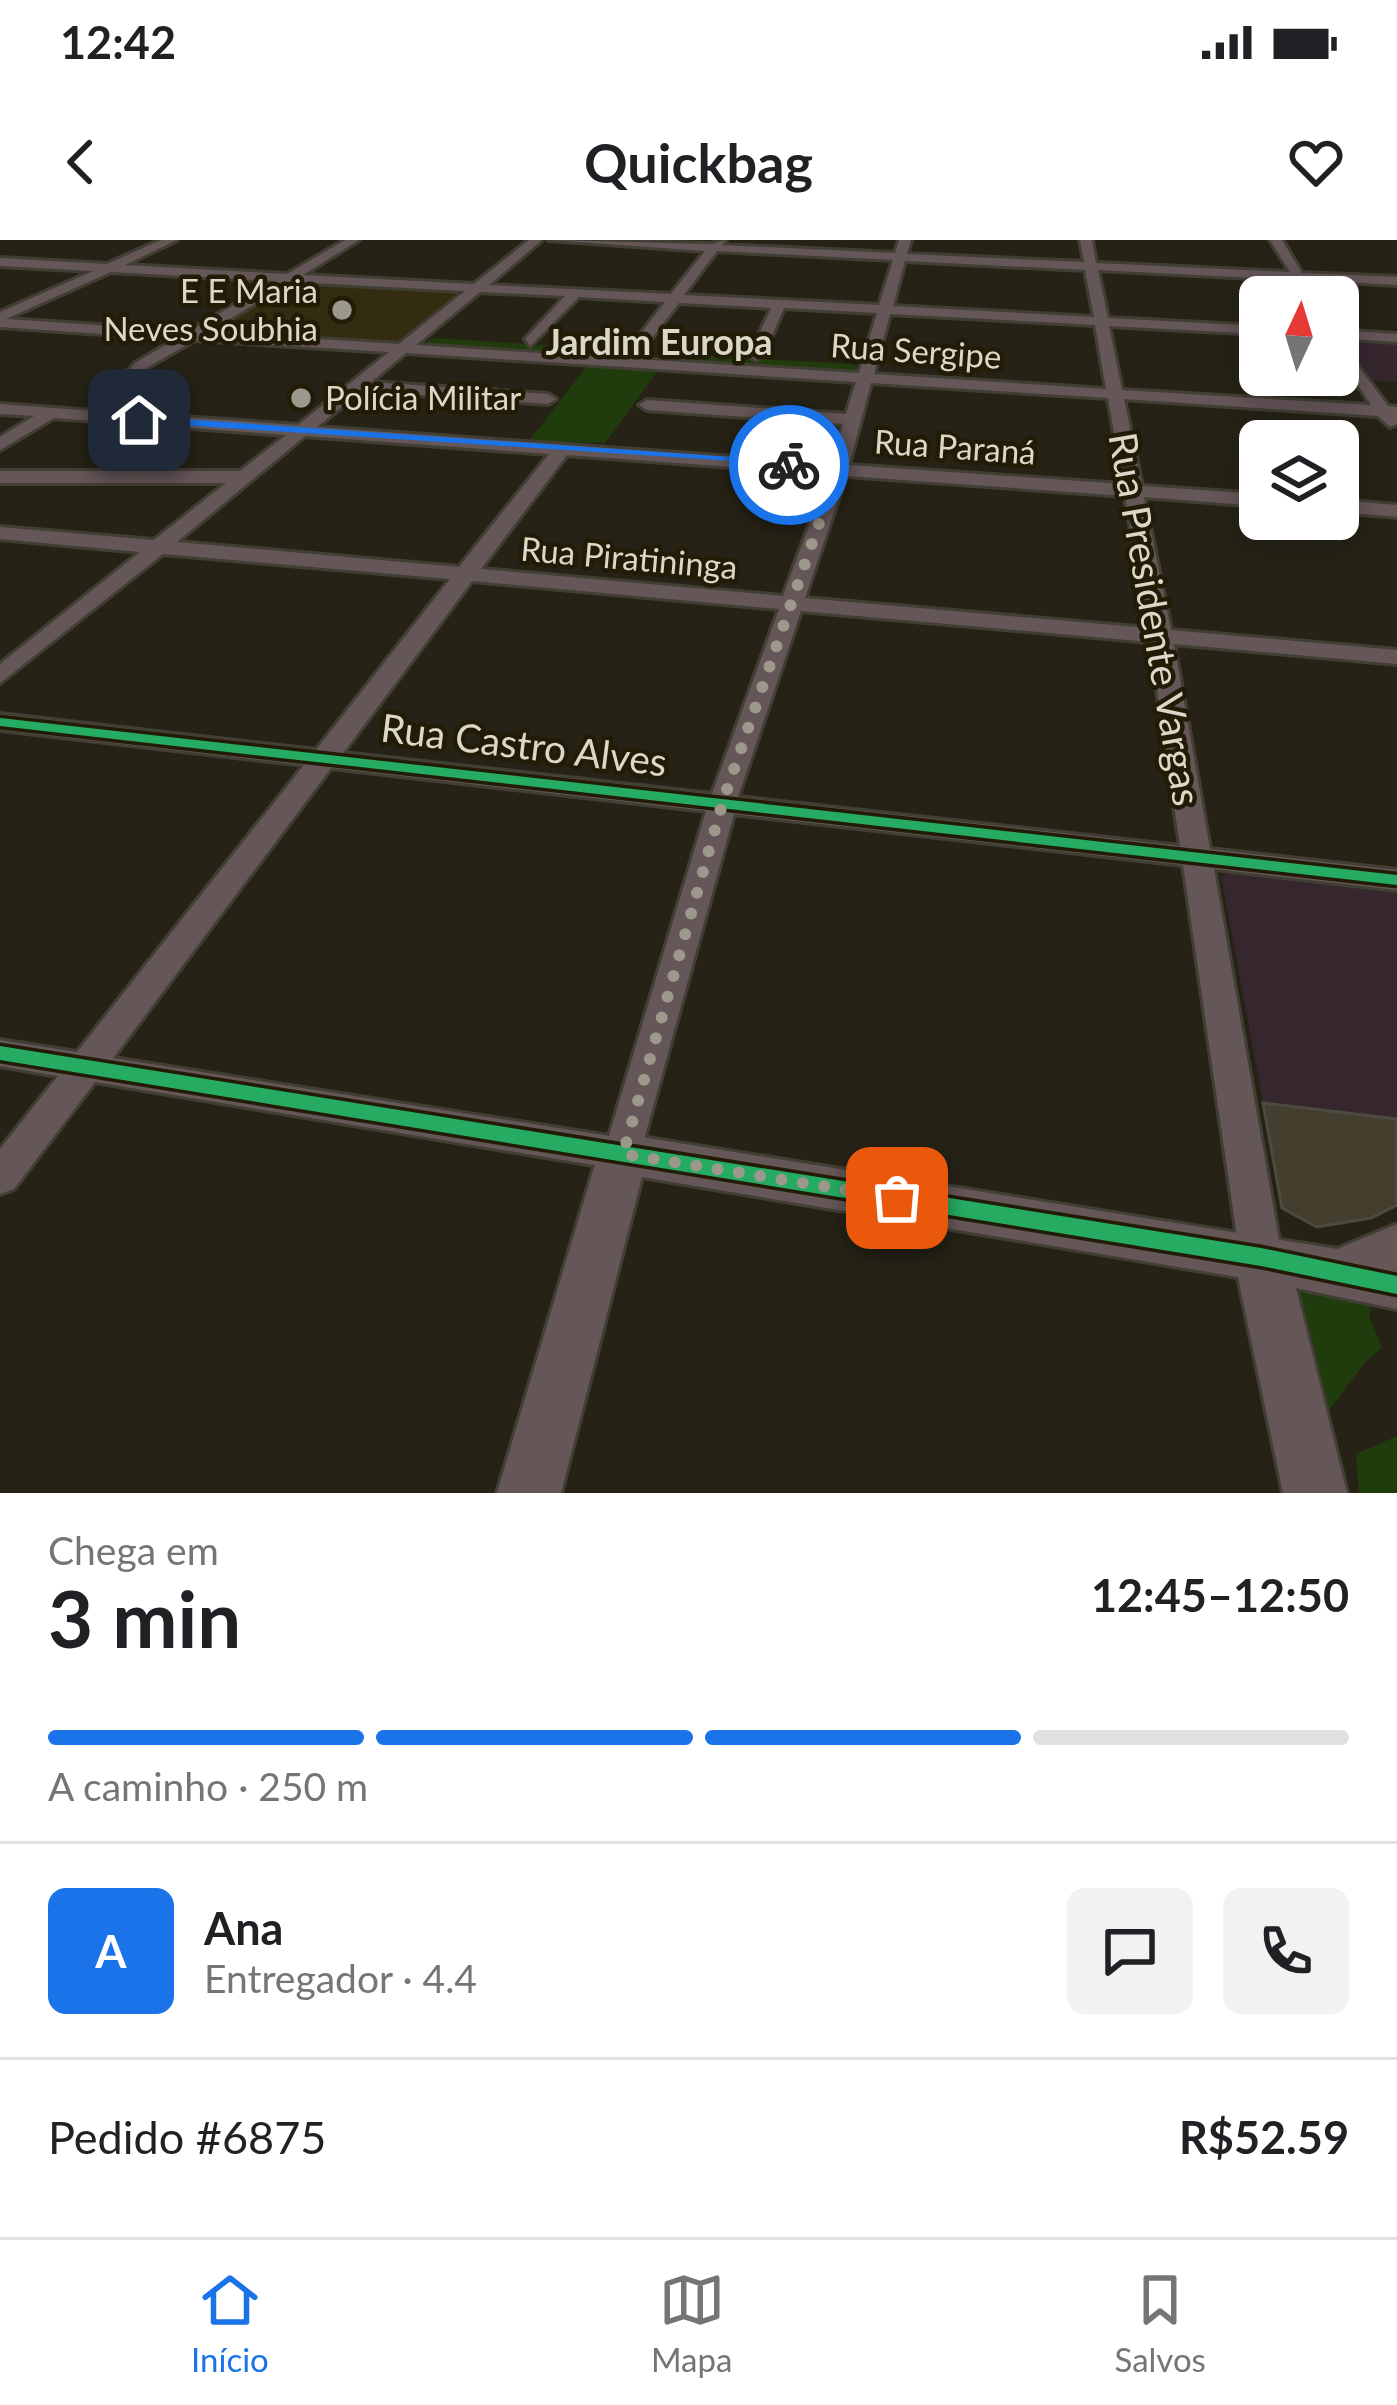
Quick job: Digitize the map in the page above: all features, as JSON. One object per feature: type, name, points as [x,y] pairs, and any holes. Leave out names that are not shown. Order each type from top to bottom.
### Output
[{"type":"street","points":[[0,320],[170,240]]},
{"type":"street","points":[[97,417],[140,366],[353,240]]},
{"type":"street","points":[[0,676],[536,240]]},
{"type":"street","points":[[554,240],[1089,253],[1290,276]]},
{"type":"street","points":[[1276,240],[1298,276]]},
{"type":"street","points":[[361,386],[570,376],[636,349],[717,244]]},
{"type":"street","points":[[529,1493],[723,801],[870,370],[902,249]]},
{"type":"street","name":"Rua Presidente Vargas","points":[[1089,253],[1136,490],[1261,1257],[1315,1493]]},
{"type":"street","points":[[0,262],[1239,329]]},
{"type":"street","points":[[1359,279],[1397,281]]},
{"type":"street","points":[[530,342],[577,292]]},
{"type":"street","points":[[756,356],[779,304]]},
{"type":"street","name":"Rua Sergipe","points":[[0,320],[190,335],[530,342],[756,356],[1115,394],[1389,411]]},
{"type":"street","points":[[1359,335],[1397,338]]},
{"type":"street","name":"Rua Sergipe","points":[[412,342],[570,376],[669,366],[870,370]]},
{"type":"street","points":[[634,420],[669,366],[636,349]]},
{"type":"street","points":[[1359,372],[1389,411],[1397,431]]},
{"type":"street","points":[[536,414],[570,376]]},
{"type":"street","points":[[646,405],[853,420]]},
{"type":"street","name":"Rua Paraná","points":[[0,409],[305,431],[518,437],[563,448],[615,443],[838,468],[1239,498]]},
{"type":"street","points":[[0,445],[50,414]]},
{"type":"street","points":[[0,1178],[563,448]]},
{"type":"street","points":[[0,476],[247,477]]},
{"type":"street","points":[[1359,508],[1397,511]]},
{"type":"street","name":"Rua Piratininga","points":[[0,533],[1397,657]]},
{"type":"street","name":"Rua Castro Alves","points":[[0,722],[1397,880]]},
{"type":"street","points":[[0,1053],[1261,1257],[1397,1286]]},
{"type":"street","points":[[1343,1271],[1397,1247]]},
{"type":"shaded area","name":"E E Maria Neves Soubhia","points":[[291,281],[466,290],[403,342],[209,333]]},
{"type":"shaded area","points":[[1359,339],[1397,340],[1397,382],[1369,380],[1359,364]]},
{"type":"shaded area","points":[[1236,871],[1397,890],[1397,1119],[1263,1103],[1221,876]]},
{"type":"green space","points":[[434,338],[612,351],[581,359],[419,345]]},
{"type":"green space","points":[[659,355],[850,364],[857,366],[857,373],[681,365]]},
{"type":"green space","points":[[588,365],[659,369],[605,443],[528,442]]},
{"type":"green space","points":[[1294,1287],[1372,1297],[1369,1315],[1382,1348],[1366,1361],[1329,1410],[1322,1408]]},
{"type":"green space","points":[[1397,1436],[1397,1493],[1359,1493],[1356,1454]]},
{"type":"building","points":[[1263,1103],[1397,1119],[1397,1205],[1371,1218],[1317,1227],[1282,1208]]},
{"type":"cycle path","points":[[0,722],[1397,880]]},
{"type":"cycle path","points":[[0,1053],[1261,1257],[1397,1285]]},
{"type":"way so far","points":[[789,465],[838,468],[723,801],[623,1154],[897,1198]]},
{"type":"place","name":"E E Maria Neves Soubhia","points":[[342,310]]},
{"type":"place","name":"Polícia Militar","points":[[301,398]]},
{"type":"district","name":"Jardim Europa","points":[[659,342]]},
{"type":"route","points":[[139,420],[789,465]]}]
